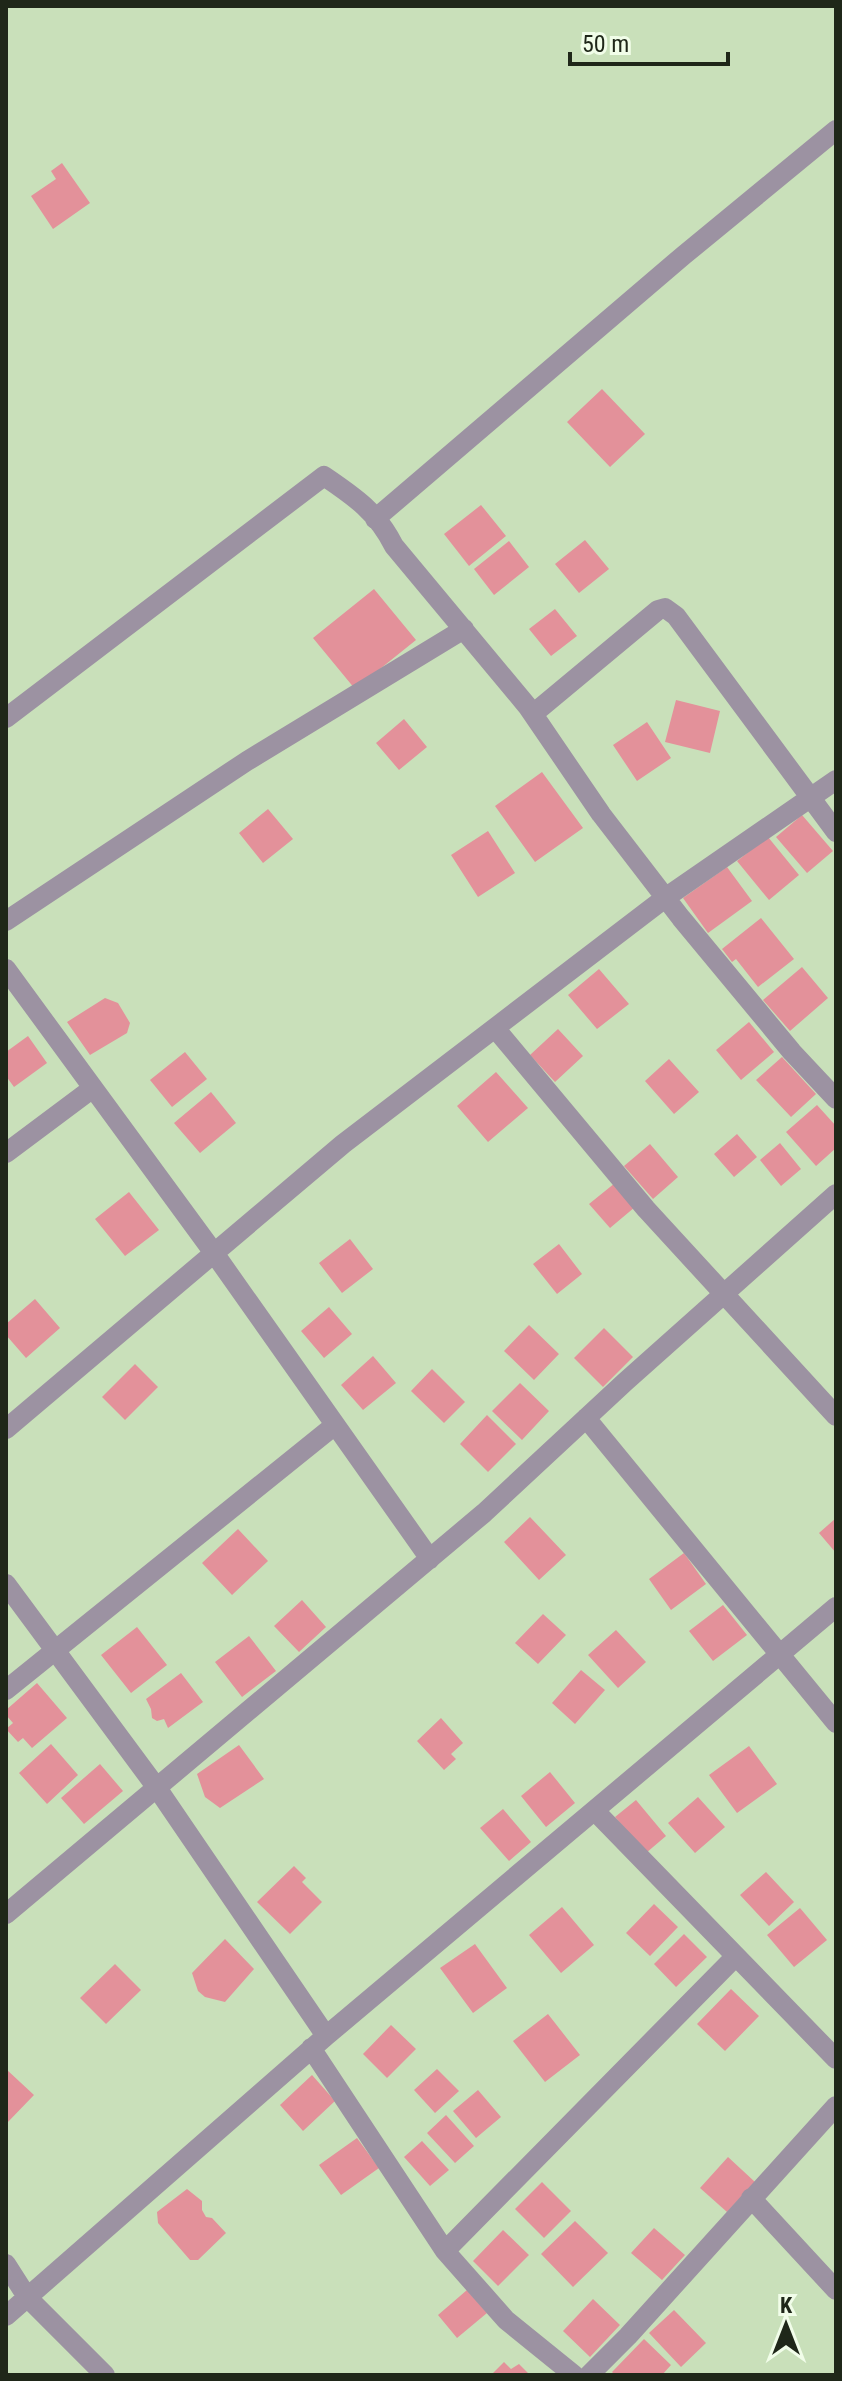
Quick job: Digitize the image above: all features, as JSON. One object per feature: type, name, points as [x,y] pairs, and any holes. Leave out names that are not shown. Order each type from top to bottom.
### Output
[{"type":"street","points":[[375,519],[684,255],[836,130]]},
{"type":"street","points":[[6,718],[324,476],[363,502],[533,714],[601,814],[665,898],[792,1052],[836,1099]]},
{"type":"street","points":[[533,714],[658,610],[665,608],[676,616],[836,832]]},
{"type":"street","points":[[6,921],[247,761],[464,629]]},
{"type":"street","points":[[6,1429],[343,1144],[665,898],[836,780]]},
{"type":"street","points":[[6,969],[214,1253],[430,1559]]},
{"type":"street","points":[[495,1028],[646,1209],[836,1416]]},
{"type":"street","points":[[6,1153],[93,1088]]},
{"type":"street","points":[[6,1914],[484,1513],[836,1194]]},
{"type":"street","points":[[586,1418],[836,1723]]},
{"type":"street","points":[[6,1690],[335,1425]]},
{"type":"street","points":[[6,1584],[157,1788],[318,2042],[445,2251],[506,2320],[574,2375]]},
{"type":"street","points":[[6,2316],[318,2042],[836,1607]]},
{"type":"street","points":[[595,1811],[836,2059]]},
{"type":"street","points":[[445,2251],[736,1956]]},
{"type":"street","points":[[589,2375],[836,2106]]},
{"type":"street","points":[[751,2198],[836,2290]]},
{"type":"street","points":[[6,2264],[27,2297],[105,2375]]},
{"type":"building","points":[[62,163],[90,203],[53,229],[31,196],[56,179],[51,171]]},
{"type":"building","points":[[602,389],[645,434],[610,467],[567,422]]},
{"type":"building","points":[[481,505],[506,536],[469,566],[444,534]]},
{"type":"building","points":[[585,540],[609,569],[579,593],[555,564]]},
{"type":"building","points":[[509,541],[529,567],[494,595],[474,569]]},
{"type":"building","points":[[374,589],[416,640],[355,689],[313,638]]},
{"type":"building","points":[[555,609],[577,636],[551,656],[529,629]]},
{"type":"building","points":[[676,700],[720,711],[710,753],[665,742]]},
{"type":"building","points":[[404,719],[427,747],[399,770],[376,743]]},
{"type":"building","points":[[647,722],[671,758],[637,781],[613,745]]},
{"type":"building","points":[[542,772],[583,828],[535,862],[495,806]]},
{"type":"building","points":[[268,809],[293,839],[263,863],[239,833]]},
{"type":"building","points":[[802,815],[833,851],[807,873],[776,837]]},
{"type":"building","points":[[488,831],[515,873],[478,897],[451,855]]},
{"type":"building","points":[[768,837],[799,875],[769,900],[737,861]]},
{"type":"building","points":[[727,867],[752,901],[708,933],[683,898]]},
{"type":"building","points":[[761,918],[794,959],[758,987],[736,959],[732,962],[722,949]]},
{"type":"building","points":[[802,967],[828,998],[790,1031],[763,1000]]},
{"type":"building","points":[[599,969],[629,1004],[597,1029],[568,995]]},
{"type":"building","points":[[105,998],[118,1003],[130,1023],[127,1033],[90,1055],[67,1022]]},
{"type":"building","points":[[749,1022],[774,1052],[741,1080],[716,1050]]},
{"type":"building","points":[[558,1029],[583,1056],[555,1082],[530,1055]]},
{"type":"building","points":[[28,1036],[47,1063],[14,1087],[6,1076],[6,1052]]},
{"type":"building","points":[[185,1052],[207,1079],[172,1107],[150,1080]]},
{"type":"building","points":[[782,1057],[816,1094],[791,1117],[756,1080]]},
{"type":"building","points":[[669,1059],[699,1092],[674,1114],[645,1081]]},
{"type":"building","points":[[496,1072],[528,1108],[488,1142],[457,1106]]},
{"type":"building","points":[[211,1092],[236,1123],[200,1153],[174,1123]]},
{"type":"building","points":[[817,1105],[836,1126],[836,1148],[816,1166],[786,1132]]},
{"type":"building","points":[[737,1134],[757,1157],[734,1177],[714,1154]]},
{"type":"building","points":[[780,1143],[801,1169],[781,1186],[760,1160]]},
{"type":"building","points":[[650,1144],[678,1177],[653,1199],[624,1166]]},
{"type":"building","points":[[615,1183],[635,1207],[610,1228],[589,1204]]},
{"type":"building","points":[[129,1192],[159,1230],[125,1256],[95,1219]]},
{"type":"building","points":[[350,1239],[373,1269],[342,1293],[319,1263]]},
{"type":"building","points":[[559,1244],[582,1274],[557,1294],[533,1264]]},
{"type":"building","points":[[35,1299],[60,1328],[26,1358],[6,1335],[6,1324]]},
{"type":"building","points":[[329,1307],[352,1334],[324,1358],[301,1331]]},
{"type":"building","points":[[529,1325],[559,1354],[534,1380],[504,1351]]},
{"type":"building","points":[[604,1328],[633,1357],[603,1387],[574,1358]]},
{"type":"building","points":[[373,1356],[396,1383],[363,1410],[341,1385]]},
{"type":"building","points":[[135,1364],[158,1387],[125,1420],[102,1397]]},
{"type":"building","points":[[432,1369],[465,1402],[444,1423],[411,1391]]},
{"type":"building","points":[[520,1383],[549,1411],[522,1440],[492,1411]]},
{"type":"building","points":[[487,1415],[516,1444],[488,1472],[460,1444]]},
{"type":"building","points":[[530,1517],[566,1555],[539,1580],[504,1542]]},
{"type":"building","points":[[836,1518],[836,1553],[819,1533]]},
{"type":"building","points":[[238,1529],[268,1561],[232,1595],[202,1563]]},
{"type":"building","points":[[684,1553],[706,1584],[671,1610],[649,1579]]},
{"type":"building","points":[[302,1600],[326,1627],[299,1652],[274,1626]]},
{"type":"building","points":[[723,1605],[747,1635],[713,1661],[689,1631]]},
{"type":"building","points":[[543,1614],[566,1635],[538,1664],[515,1643]]},
{"type":"building","points":[[137,1627],[167,1665],[131,1693],[101,1655]]},
{"type":"building","points":[[616,1630],[646,1662],[618,1688],[588,1655]]},
{"type":"building","points":[[249,1636],[276,1671],[242,1697],[215,1662]]},
{"type":"building","points":[[581,1670],[605,1690],[575,1724],[552,1703]]},
{"type":"building","points":[[181,1673],[203,1702],[168,1728],[164,1719],[157,1721],[152,1718],[146,1699]]},
{"type":"building","points":[[37,1683],[67,1718],[32,1748],[23,1738],[18,1742],[6,1729],[13,1723],[6,1710]]},
{"type":"building","points":[[441,1718],[463,1743],[451,1754],[456,1759],[444,1770],[417,1741]]},
{"type":"building","points":[[51,1744],[78,1775],[47,1804],[19,1773]]},
{"type":"building","points":[[239,1745],[264,1779],[220,1808],[205,1797],[197,1774]]},
{"type":"building","points":[[749,1746],[777,1784],[737,1813],[709,1775]]},
{"type":"building","points":[[100,1764],[123,1791],[84,1824],[61,1798]]},
{"type":"building","points":[[550,1772],[575,1803],[546,1827],[521,1796]]},
{"type":"building","points":[[698,1797],[725,1827],[695,1853],[668,1823]]},
{"type":"building","points":[[636,1800],[666,1836],[646,1853],[615,1817]]},
{"type":"building","points":[[503,1809],[531,1842],[509,1861],[480,1828]]},
{"type":"building","points":[[294,1866],[306,1878],[302,1882],[322,1902],[290,1934],[257,1902]]},
{"type":"building","points":[[766,1872],[794,1902],[769,1926],[740,1895]]},
{"type":"building","points":[[654,1904],[678,1927],[650,1956],[626,1933]]},
{"type":"building","points":[[562,1907],[594,1945],[561,1973],[529,1935]]},
{"type":"building","points":[[800,1908],[827,1940],[794,1967],[767,1935]]},
{"type":"building","points":[[684,1934],[707,1957],[676,1987],[654,1964]]},
{"type":"building","points":[[225,1939],[254,1969],[225,2002],[205,1997],[198,1991],[192,1973]]},
{"type":"building","points":[[475,1944],[507,1988],[473,2013],[440,1968]]},
{"type":"building","points":[[115,1964],[141,1990],[106,2024],[80,1998]]},
{"type":"building","points":[[731,1989],[759,2016],[725,2051],[697,2024]]},
{"type":"building","points":[[548,2014],[580,2055],[545,2082],[513,2041]]},
{"type":"building","points":[[391,2025],[416,2049],[387,2078],[363,2054]]},
{"type":"building","points":[[6,2069],[34,2095],[6,2124]]},
{"type":"building","points":[[437,2069],[459,2091],[435,2113],[414,2090]]},
{"type":"building","points":[[312,2075],[335,2101],[303,2131],[280,2105]]},
{"type":"building","points":[[478,2090],[501,2117],[476,2138],[453,2111]]},
{"type":"building","points":[[446,2115],[474,2146],[455,2163],[427,2133]]},
{"type":"building","points":[[357,2138],[379,2168],[341,2195],[319,2165]]},
{"type":"building","points":[[422,2141],[449,2170],[430,2186],[404,2157]]},
{"type":"building","points":[[728,2157],[755,2182],[727,2212],[700,2188]]},
{"type":"building","points":[[542,2182],[571,2211],[544,2238],[515,2209]]},
{"type":"building","points":[[187,2189],[202,2201],[206,2217],[212,2218],[226,2233],[198,2260],[190,2260],[158,2223],[157,2212]]},
{"type":"building","points":[[575,2221],[608,2253],[573,2287],[541,2254]]},
{"type":"building","points":[[654,2228],[685,2255],[662,2280],[631,2253]]},
{"type":"building","points":[[503,2230],[529,2255],[498,2286],[473,2261]]},
{"type":"building","points":[[467,2290],[487,2313],[457,2338],[438,2315]]},
{"type":"building","points":[[593,2299],[620,2325],[590,2357],[563,2331]]},
{"type":"building","points":[[674,2310],[706,2343],[681,2367],[649,2333]]},
{"type":"building","points":[[644,2339],[671,2365],[662,2375],[615,2375],[612,2372]]},
{"type":"building","points":[[504,2362],[511,2369],[519,2364],[530,2375],[491,2375]]}]
